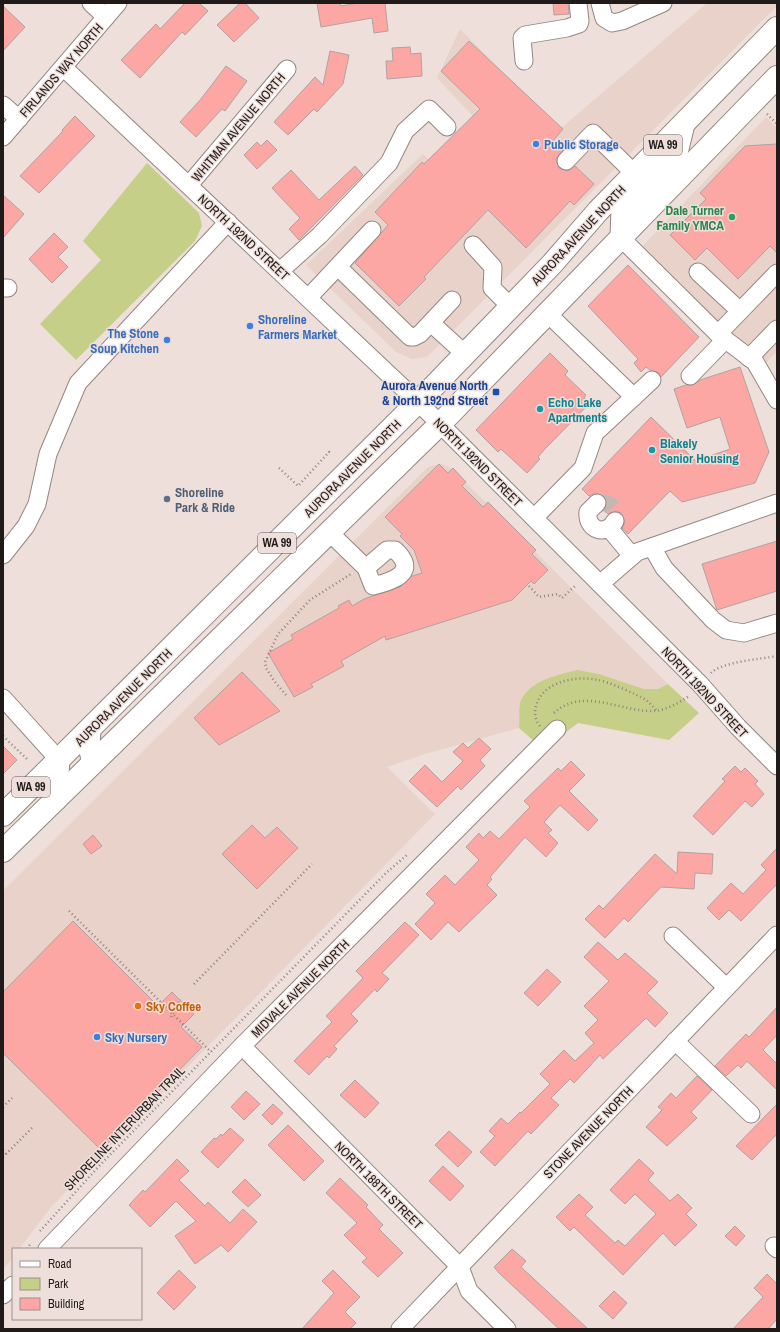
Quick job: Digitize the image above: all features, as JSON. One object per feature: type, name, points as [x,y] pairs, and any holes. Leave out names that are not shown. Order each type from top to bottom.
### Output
[{"type":"highway","name":"AURORA AVENUE NORTH","points":[[3,815],[418,402],[552,264],[598,210],[777,28]]},
{"type":"highway","name":"AURORA AVENUE NORTH","points":[[3,851],[440,424],[621,238],[775,83]]},
{"type":"main road","points":[[621,238],[622,208],[677,153],[684,124]]},
{"type":"main road","points":[[90,729],[90,748],[93,763]]},
{"type":"main road","points":[[56,800],[59,760]]},
{"type":"street","points":[[91,3],[106,17]]},
{"type":"street","name":"FIRLANDS WAY NORTH","points":[[3,137],[64,68],[118,3]]},
{"type":"street","points":[[524,61],[522,38],[525,35],[567,28],[579,24],[578,3]]},
{"type":"street","points":[[600,3],[604,18],[612,23],[622,21],[663,3]]},
{"type":"street","name":"NORTH 192ND STREET","points":[[64,68],[418,402],[700,684],[738,728],[777,766]]},
{"type":"street","name":"WHITMAN AVENUE NORTH","points":[[189,185],[287,69]]},
{"type":"street","points":[[3,105],[19,120]]},
{"type":"street","points":[[280,271],[320,235],[389,163],[405,131],[424,114],[429,110],[447,127]]},
{"type":"street","points":[[566,161],[593,133],[635,174]]},
{"type":"street","points":[[3,555],[26,526],[37,504],[48,454],[78,383],[228,222]]},
{"type":"street","points":[[308,298],[372,230]]},
{"type":"street","points":[[621,238],[722,337],[755,362],[777,400]]},
{"type":"street","points":[[473,245],[493,266],[492,288],[511,307]]},
{"type":"street","points":[[338,267],[410,337],[420,334],[452,300]]},
{"type":"street","points":[[698,272],[740,311]]},
{"type":"street","points":[[690,376],[722,337],[740,311],[777,273]]},
{"type":"street","points":[[547,314],[634,398]]},
{"type":"street","points":[[431,323],[465,354]]},
{"type":"street","points":[[749,358],[777,329]]},
{"type":"street","points":[[534,518],[583,468],[595,433],[652,380]]},
{"type":"street","points":[[596,503],[588,512],[589,522],[595,529],[604,530],[612,525],[632,556]]},
{"type":"street","points":[[600,584],[637,552],[777,503]]},
{"type":"street","points":[[329,532],[363,566],[375,591],[405,571],[406,566],[404,558],[395,550],[387,550],[363,566]]},
{"type":"street","points":[[652,547],[664,568],[713,620],[726,630],[744,633],[777,622]]},
{"type":"street","points":[[3,698],[59,760]]},
{"type":"street","name":"MIDVALE AVENUE NORTH","points":[[41,1244],[242,1046],[552,735]]},
{"type":"street","name":"STONE AVENUE NORTH","points":[[400,1329],[777,935]]},
{"type":"street","points":[[673,936],[726,987]]},
{"type":"street","points":[[675,1041],[751,1114]]},
{"type":"street","name":"NORTH 188TH STREET","points":[[242,1046],[460,1267],[469,1291],[507,1329]]},
{"type":"street","points":[[3,1295],[12,1286]]},
{"type":"path","points":[[769,116],[777,124]]},
{"type":"path","points":[[279,468],[298,486],[329,452],[331,455]]},
{"type":"path","points":[[286,695],[266,668],[265,662],[278,634],[310,600],[363,566]]},
{"type":"path","points":[[529,586],[539,597],[558,594],[562,598],[575,586]]},
{"type":"path","points":[[709,674],[714,669],[777,656]]},
{"type":"path","points":[[552,735],[536,722],[535,710],[537,699],[555,684],[567,680],[598,680],[645,700],[657,710]]},
{"type":"path","points":[[586,700],[638,710],[657,710],[676,704],[689,696]]},
{"type":"path","points":[[3,736],[28,760]]},
{"type":"path","points":[[194,984],[312,864]]},
{"type":"path","points":[[69,910],[211,1052]]},
{"type":"path","points":[[171,1017],[174,1014],[180,999]]},
{"type":"path","name":"SHORELINE INTERURBAN TRAIL","points":[[39,1233],[101,1164],[239,1024]]},
{"type":"path","points":[[3,1107],[12,1098]]},
{"type":"path","points":[[3,1157],[32,1128]]},
{"type":"path","points":[[3,1150],[6,1154]]},
{"type":"path","points":[[30,1248],[41,1244]]},
{"type":"shaded area","points":[[707,3],[777,3],[777,6],[427,357],[412,359],[396,352],[306,265],[423,154],[461,191],[503,148],[437,78],[460,29],[560,129]]},
{"type":"shaded area","points":[[766,117],[777,128],[777,351],[766,363],[714,341],[631,258]]},
{"type":"shaded area","points":[[441,464],[451,468],[668,684],[658,689],[644,689],[599,674],[521,700],[519,728],[425,754],[387,767],[435,814],[51,1207],[20,1248],[12,1248],[12,1258],[3,1270],[3,891],[428,467]]},
{"type":"green space","points":[[147,163],[199,213],[202,226],[195,241],[76,360],[40,324],[101,260],[83,241]]},
{"type":"green space","points":[[577,670],[599,674],[644,689],[658,689],[668,684],[699,713],[669,740],[578,723],[561,736],[535,742],[519,728],[521,700],[525,693],[546,679]]},
{"type":"building","points":[[185,3],[199,3],[208,11],[185,35],[182,32],[140,78],[121,60],[156,24],[160,29]]},
{"type":"building","points":[[240,3],[245,3],[259,18],[234,42],[217,25]]},
{"type":"building","points":[[317,3],[340,3],[341,6],[358,3],[385,3],[388,31],[374,33],[372,18],[321,27]]},
{"type":"building","points":[[553,3],[568,3],[569,14],[554,15]]},
{"type":"building","points":[[3,6],[25,27],[3,51]]},
{"type":"building","points":[[469,41],[563,129],[553,141],[563,150],[556,159],[559,168],[568,171],[575,166],[594,184],[574,205],[570,201],[526,248],[488,210],[424,277],[426,279],[399,306],[355,263],[388,225],[375,212],[422,162],[424,164],[480,109],[441,71]]},
{"type":"building","points":[[410,47],[411,54],[421,53],[422,76],[387,79],[386,61],[393,61],[392,48]]},
{"type":"building","points":[[330,51],[349,55],[343,84],[317,112],[314,109],[288,135],[274,122],[315,77],[323,85]]},
{"type":"building","points":[[226,66],[247,81],[225,111],[222,109],[196,137],[180,122],[201,99]]},
{"type":"building","points":[[75,116],[95,136],[39,193],[20,176],[63,131],[62,130]]},
{"type":"building","points":[[267,140],[277,150],[257,169],[244,155],[257,142],[261,146]]},
{"type":"building","name":"Dale Turner Family YMCA","points":[[777,144],[777,253],[770,246],[738,279],[707,248],[695,260],[670,235],[706,199],[700,193],[745,146]]},
{"type":"building","points":[[355,166],[363,175],[299,240],[289,229],[300,218],[272,188],[291,170],[319,200]]},
{"type":"building","points":[[3,195],[24,214],[3,238]]},
{"type":"building","points":[[54,233],[68,247],[58,257],[68,267],[52,283],[29,259]]},
{"type":"building","points":[[628,265],[699,337],[661,377],[659,373],[646,367],[641,372],[634,363],[638,359],[588,306]]},
{"type":"building","name":"Echo Lake Apartments","points":[[550,353],[568,371],[565,375],[586,395],[584,398],[590,403],[544,450],[538,457],[540,459],[527,473],[501,449],[498,452],[476,430]]},
{"type":"building","name":"Blakely Senior Housing","points":[[740,367],[769,452],[755,483],[682,502],[670,491],[628,534],[622,528],[625,522],[621,513],[616,511],[608,514],[604,510],[607,501],[604,496],[595,493],[589,496],[582,489],[651,417],[700,465],[698,460],[730,449],[720,417],[687,428],[674,389],[686,385],[693,385],[700,380]]},
{"type":"building","points":[[439,464],[448,473],[453,468],[466,482],[462,486],[483,507],[488,502],[536,550],[532,554],[548,570],[534,584],[531,581],[512,600],[386,640],[385,636],[341,661],[344,666],[311,684],[313,687],[294,697],[268,653],[293,639],[291,635],[339,608],[338,606],[349,600],[352,606],[364,599],[400,587],[412,576],[422,573],[414,550],[400,536],[402,534],[385,517]]},
{"type":"building","points":[[777,541],[777,591],[717,610],[702,564]]},
{"type":"building","points":[[242,672],[280,711],[219,745],[194,718]]},
{"type":"building","points":[[479,738],[491,749],[480,760],[485,766],[461,790],[458,786],[437,807],[409,781],[425,765],[442,782],[463,761],[453,752],[463,743],[468,748]]},
{"type":"building","points":[[3,746],[17,760],[3,774]]},
{"type":"building","points":[[571,761],[585,775],[569,791],[598,820],[588,831],[560,805],[544,822],[552,830],[548,833],[558,843],[546,857],[525,837],[490,877],[492,879],[487,885],[497,895],[459,932],[448,922],[431,940],[415,924],[435,903],[426,894],[445,875],[455,885],[479,860],[466,847],[479,833],[483,838],[490,831],[499,839],[530,807],[524,801],[558,768],[561,771]]},
{"type":"building","points":[[735,766],[741,772],[745,768],[758,781],[755,784],[764,794],[752,807],[745,801],[713,835],[693,816],[725,781],[722,779]]},
{"type":"building","points":[[252,825],[265,838],[277,827],[298,848],[257,889],[222,854]]},
{"type":"building","points":[[93,835],[102,846],[91,854],[83,844]]},
{"type":"building","points":[[777,848],[777,884],[741,921],[729,910],[719,920],[707,908],[731,883],[743,894],[766,870],[761,865]]},
{"type":"building","points":[[678,852],[713,854],[712,874],[695,873],[694,889],[661,887],[628,922],[624,918],[605,938],[585,919],[599,905],[603,909],[655,854],[677,874]]},
{"type":"building","name":"Sky Nursery","points":[[73,921],[158,1006],[172,992],[194,1014],[181,1027],[202,1047],[101,1150],[3,1053],[3,992]]},
{"type":"building","points":[[405,922],[419,935],[382,973],[389,979],[377,992],[375,989],[351,1014],[358,1021],[334,1046],[337,1049],[329,1058],[327,1056],[309,1075],[294,1061],[332,1022],[326,1016],[363,978],[356,971]]},
{"type":"building","points":[[598,942],[618,960],[625,953],[658,982],[647,993],[668,1013],[655,1027],[646,1018],[603,1059],[600,1055],[574,1083],[570,1079],[551,1098],[559,1105],[531,1134],[528,1131],[495,1166],[480,1152],[495,1136],[489,1131],[501,1118],[508,1124],[550,1084],[540,1074],[564,1050],[575,1061],[594,1043],[585,1033],[598,1020],[584,1006],[609,981],[584,957]]},
{"type":"building","points":[[547,969],[561,982],[538,1006],[524,993]]},
{"type":"building","points":[[777,1007],[777,1035],[763,1050],[777,1064],[777,1090],[747,1061],[741,1068],[738,1065],[726,1076],[715,1066],[746,1034],[749,1037]]},
{"type":"building","points":[[697,1076],[712,1090],[691,1112],[697,1118],[667,1146],[646,1127],[662,1110],[658,1107],[671,1093],[676,1098]]},
{"type":"building","points":[[355,1080],[379,1103],[365,1118],[340,1095]]},
{"type":"building","points":[[246,1091],[260,1104],[244,1120],[231,1107]]},
{"type":"building","points":[[273,1104],[283,1113],[272,1125],[262,1115]]},
{"type":"building","points":[[777,1104],[777,1134],[752,1160],[736,1146]]},
{"type":"building","points":[[288,1125],[324,1161],[304,1181],[268,1145]]},
{"type":"building","points":[[230,1128],[244,1140],[218,1168],[201,1152],[214,1138],[216,1139],[221,1134],[222,1136]]},
{"type":"building","points":[[449,1131],[472,1152],[458,1167],[435,1145]]},
{"type":"building","points":[[177,1159],[189,1171],[179,1180],[205,1206],[208,1202],[230,1223],[243,1209],[257,1222],[228,1252],[221,1245],[195,1264],[175,1236],[196,1221],[176,1201],[150,1227],[129,1205],[143,1190],[145,1192]]},
{"type":"building","points":[[639,1159],[654,1173],[648,1180],[670,1201],[678,1194],[692,1208],[686,1214],[697,1225],[675,1246],[663,1233],[623,1275],[574,1227],[570,1231],[556,1217],[579,1194],[593,1207],[585,1215],[615,1243],[618,1240],[625,1246],[656,1214],[635,1194],[625,1204],[610,1190]]},
{"type":"building","points":[[443,1166],[464,1186],[450,1201],[429,1181]]},
{"type":"building","points":[[340,1178],[368,1205],[366,1207],[383,1225],[379,1229],[403,1253],[378,1277],[362,1262],[367,1258],[344,1235],[357,1223],[326,1193]]},
{"type":"building","points":[[245,1179],[261,1195],[248,1207],[232,1192]]},
{"type":"building","points":[[735,1226],[745,1236],[736,1246],[725,1236]]},
{"type":"building","points":[[512,1249],[526,1261],[521,1267],[588,1329],[559,1329],[499,1273],[494,1267]]},
{"type":"building","points":[[179,1270],[196,1287],[174,1310],[157,1293]]},
{"type":"building","points":[[333,1270],[360,1297],[345,1312],[356,1323],[350,1329],[302,1329],[334,1293],[322,1281]]},
{"type":"building","points":[[767,1274],[777,1284],[777,1319],[768,1329],[733,1329],[763,1297],[754,1288]]},
{"type":"building","points":[[614,1291],[627,1303],[613,1319],[599,1306]]},
{"type":"tunnel","points":[[597,503],[605,503],[611,506],[615,512],[615,521]]},
{"type":"place","name":"Public Storage","points":[[536,144]]},
{"type":"place","name":"Dale Turner Family YMCA","points":[[732,217]]},
{"type":"place","name":"Shoreline Farmers Market","points":[[250,326]]},
{"type":"place","name":"The Stone Soup Kitchen","points":[[167,340]]},
{"type":"place","name":"Aurora Avenue North & North 192nd Street","points":[[496,392]]},
{"type":"place","name":"Echo Lake Apartments","points":[[540,409]]},
{"type":"place","name":"Blakely Senior Housing","points":[[652,450]]},
{"type":"place","name":"Shoreline Park & Ride","points":[[167,499]]},
{"type":"place","name":"Sky Coffee","points":[[138,1006]]},
{"type":"place","name":"Sky Nursery","points":[[97,1037]]}]
